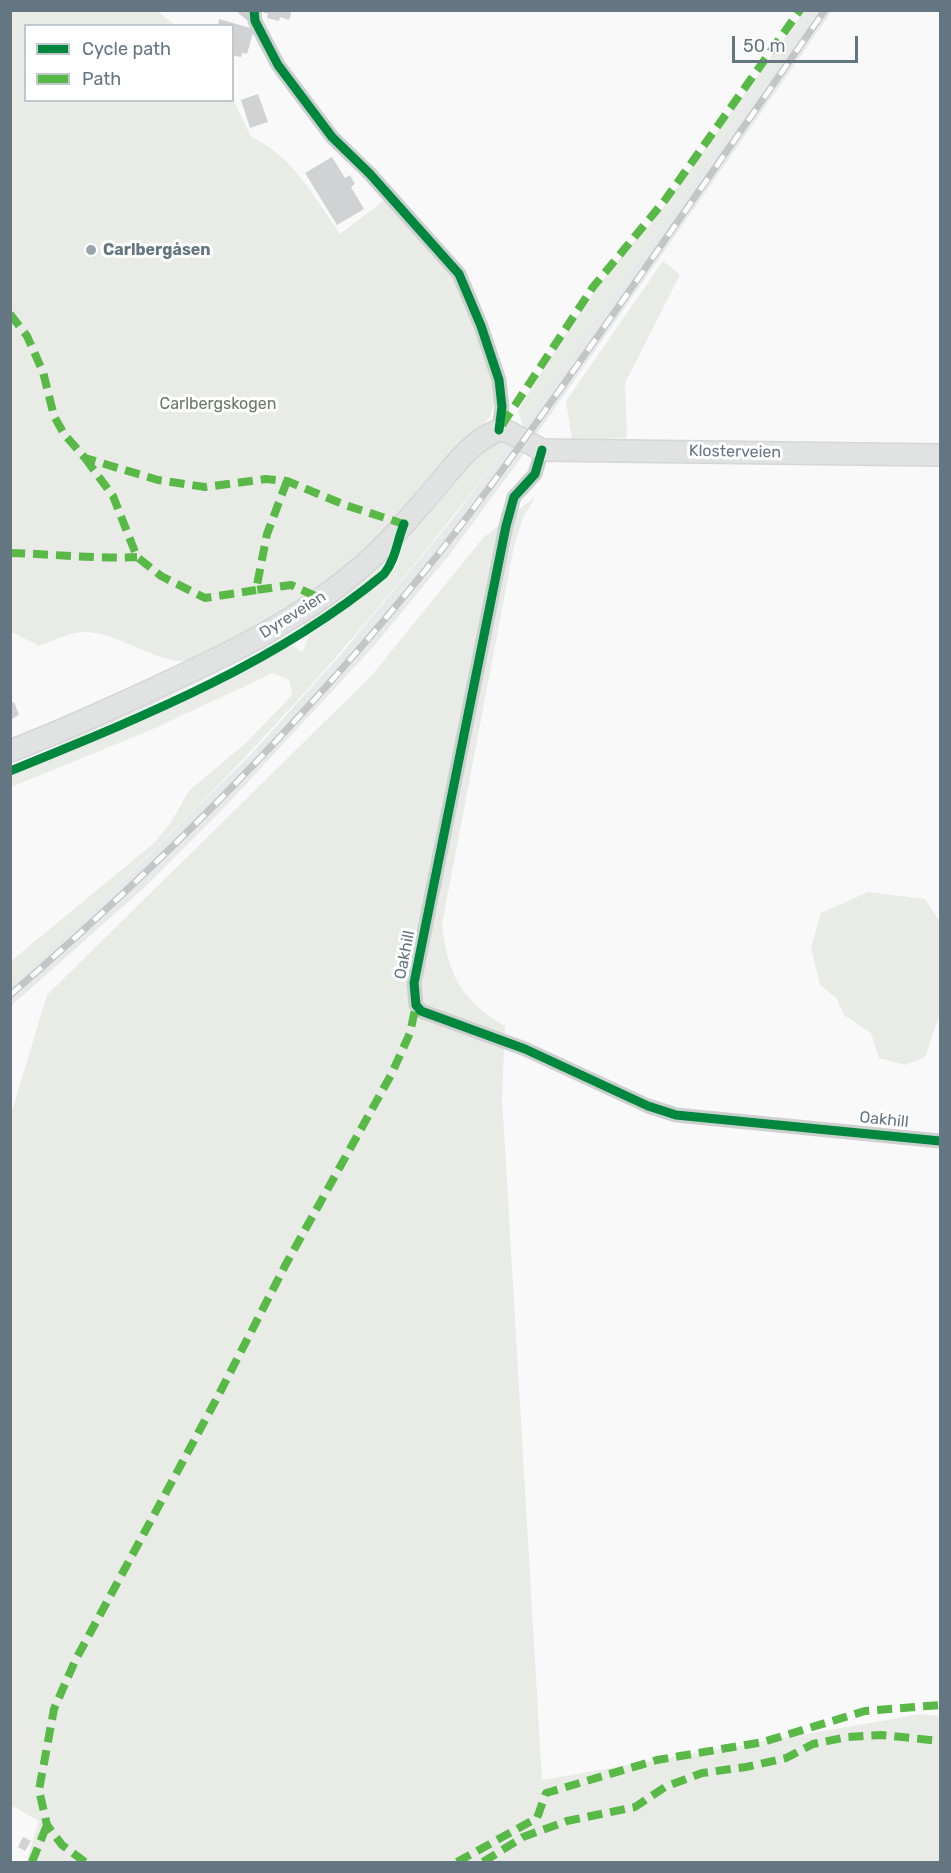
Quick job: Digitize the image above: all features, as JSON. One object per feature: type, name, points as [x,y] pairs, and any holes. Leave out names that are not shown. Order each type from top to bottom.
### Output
[{"type":"main road","points":[[499,430],[509,432],[536,447]]},
{"type":"main road","name":"Dyreveien","points":[[10,751],[47,738],[187,673],[269,631],[322,599],[386,544],[472,446],[499,430]]},
{"type":"main road","name":"Klosterveien","points":[[536,447],[940,455]]},
{"type":"street","points":[[254,16],[278,65],[332,137],[370,174],[459,274],[481,326],[499,380],[501,407],[499,430]]},
{"type":"street","name":"Oakhill","points":[[536,447],[535,474],[514,497],[506,526],[414,983],[416,1005],[421,1011],[444,1021],[525,1049],[648,1106],[676,1115],[940,1142]]},
{"type":"lane","points":[[241,10],[254,16]]},
{"type":"shaded area","points":[[812,11],[832,11],[534,438],[523,431],[523,427],[547,387]]},
{"type":"shaded area","points":[[510,442],[526,451],[450,554],[374,646],[223,809],[146,886],[11,1006],[11,984],[124,880],[252,753],[342,653],[451,521]]},
{"type":"green space","name":"Carlbergskogen","points":[[10,11],[157,11],[174,24],[24,24],[24,102],[235,103],[251,137],[266,145],[291,166],[312,192],[340,234],[386,199],[457,281],[492,378],[495,400],[490,417],[345,573],[276,619],[192,660],[178,661],[165,658],[98,633],[73,633],[39,646],[11,632]]},
{"type":"green space","points":[[804,11],[812,11],[547,387],[523,427],[518,411],[580,312],[615,265],[653,221]]},
{"type":"green space","points":[[663,261],[680,275],[625,383],[627,438],[572,440],[566,401]]},
{"type":"green space","points":[[510,442],[469,496],[385,600],[296,702],[156,848],[67,935],[11,984],[11,961],[154,843],[170,824],[189,791],[249,740],[290,697],[292,693],[289,680],[273,673],[153,729],[11,787],[11,776],[194,696],[292,645],[302,652],[310,635],[385,579],[398,564],[402,539],[471,457],[492,443]]},
{"type":"green space","points":[[536,496],[523,518],[514,546],[442,924],[448,958],[459,984],[477,1006],[505,1026],[502,1097],[542,1780],[921,1714],[940,1716],[940,1862],[26,1862],[39,1821],[11,1805],[10,1118],[47,995],[372,675],[483,538]]},
{"type":"green space","points":[[391,552],[379,572],[355,593],[305,626],[301,623]]},
{"type":"green space","points":[[278,636],[280,639],[267,648],[154,704],[60,746],[55,743]]},
{"type":"green space","points":[[868,892],[925,899],[940,922],[940,1013],[925,1057],[905,1065],[879,1058],[871,1033],[844,1015],[837,999],[820,985],[811,948],[821,913]]},
{"type":"building","points":[[258,10],[292,10],[289,20],[280,17],[279,21],[267,18],[268,14]]},
{"type":"building","points":[[219,19],[254,29],[247,54],[242,53],[241,57],[234,55],[234,24],[218,24]]},
{"type":"building","points":[[258,94],[268,122],[250,128],[241,100]]},
{"type":"building","points":[[332,157],[345,178],[350,175],[355,184],[351,187],[364,209],[337,225],[305,173]]},
{"type":"building","points":[[14,702],[19,715],[10,720],[10,703]]},
{"type":"building","points":[[23,1837],[31,1841],[25,1851],[18,1847]]},
{"type":"railway","points":[[10,995],[122,895],[229,790],[331,681],[428,567],[537,422],[825,10]]},
{"type":"marked path","points":[[502,425],[593,287],[665,200],[800,10]]},
{"type":"marked path","points":[[10,314],[27,336],[43,372],[54,416],[64,434],[85,458],[158,480],[205,487],[266,479],[287,481],[345,505],[404,524]]},
{"type":"marked path","points":[[85,458],[113,496],[137,557],[161,576],[205,598],[256,590]]},
{"type":"marked path","points":[[287,481],[267,534],[256,590],[291,585],[322,599]]},
{"type":"marked path","points":[[10,553],[137,557]]},
{"type":"marked path","points":[[85,1862],[62,1845],[47,1825],[39,1790],[54,1709],[75,1661],[217,1398],[286,1264],[391,1075],[410,1033],[416,1005]]},
{"type":"marked path","points":[[457,1862],[537,1818],[546,1793],[657,1760],[763,1742],[865,1711],[940,1705]]},
{"type":"marked path","points":[[483,1862],[523,1837],[567,1821],[635,1807],[665,1787],[702,1773],[746,1767],[786,1758],[813,1744],[847,1737],[882,1735],[940,1741]]},
{"type":"marked path","points":[[32,1862],[47,1825]]},
{"type":"cycle path","points":[[254,10],[255,21],[278,65],[332,137],[370,174],[459,274],[481,326],[499,380],[502,407],[499,430]]},
{"type":"cycle path","points":[[542,450],[535,474],[514,497],[506,526],[414,983],[416,1005],[421,1011],[525,1049],[648,1106],[676,1115],[940,1141]]},
{"type":"cycle path","points":[[10,771],[157,709],[252,662],[298,635],[342,606],[384,574],[394,556],[404,524]]},
{"type":"place","name":"Carlbergåsen","points":[[91,250]]}]
